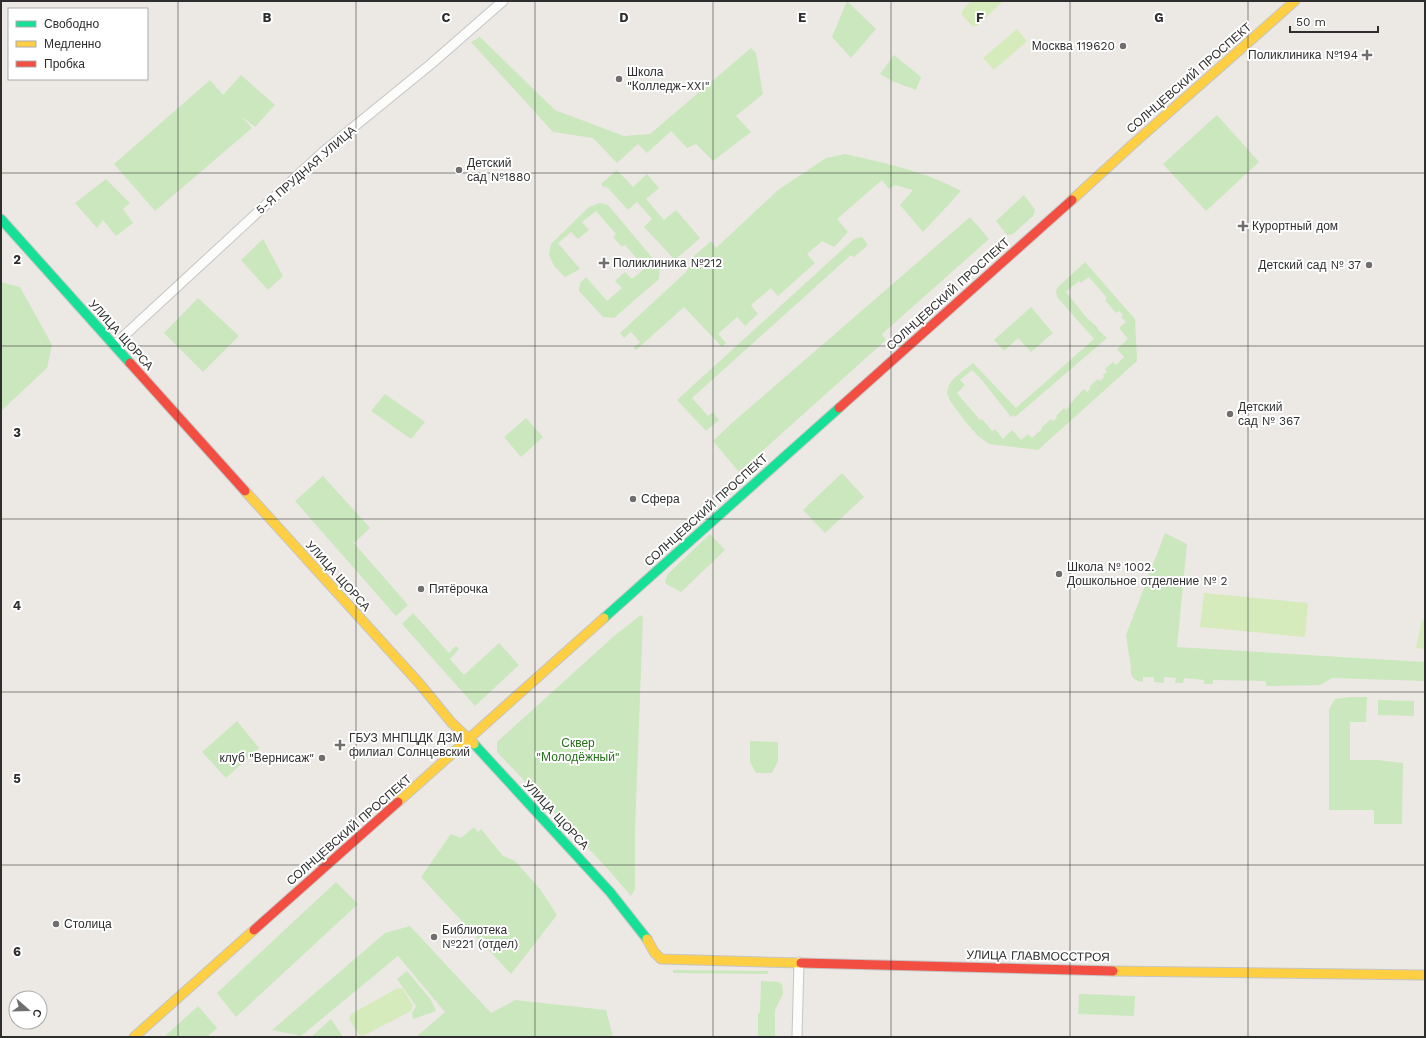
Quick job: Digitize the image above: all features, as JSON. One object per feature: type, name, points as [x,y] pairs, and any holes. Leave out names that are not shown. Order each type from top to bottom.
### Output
[{"type":"street","name":"5-Я ПРУДНАЯ УЛИЦА","points":[[114,345],[323,152],[431,64],[503,1]]},
{"type":"street","name":"СОЛНЦЕВСКИЙ ПРОСПЕКТ","points":[[134,1037],[470,739],[722,511],[1049,221],[1139,138],[1295,1]]},
{"type":"street","name":"УЛИЦА ЩОРСА","points":[[1,219],[419,683],[451,722],[470,739],[610,892],[644,935],[654,952]]},
{"type":"street","name":"УЛИЦА ГЛАВМОССТРОЯ","points":[[654,952],[661,958],[668,960],[689,959],[1225,973],[1425,975]]},
{"type":"street","points":[[797,1037],[799,962]]},
{"type":"green space","points":[[847,1],[876,29],[851,58],[832,37]]},
{"type":"green space","points":[[971,1],[1003,1],[977,26],[972,26],[962,15],[962,11]]},
{"type":"green space","points":[[1017,29],[1027,41],[994,70],[983,58]]},
{"type":"green space","points":[[480,37],[555,110],[624,136],[650,134],[751,48],[756,53],[763,94],[736,116],[751,132],[713,161],[696,144],[687,148],[671,131],[647,153],[638,144],[617,163],[593,138],[553,132],[471,42]]},
{"type":"green space","points":[[894,55],[921,77],[916,90],[892,81],[880,74]]},
{"type":"green space","points":[[241,75],[275,105],[255,127],[241,116],[252,128],[155,211],[114,164],[210,80],[223,95]]},
{"type":"green space","points":[[1217,115],[1259,162],[1206,211],[1163,164]]},
{"type":"green space","points":[[845,154],[889,164],[919,173],[961,191],[923,232],[900,205],[913,190],[895,185],[889,189],[882,180],[837,219],[848,232],[834,247],[822,241],[807,254],[815,263],[778,296],[771,288],[751,305],[758,314],[745,326],[737,317],[718,334],[726,343],[722,347],[684,307],[636,350],[633,348],[640,342],[631,332],[624,338],[620,333],[686,272],[694,256],[711,241],[716,248],[778,190],[826,158]]},
{"type":"green space","points":[[617,170],[633,187],[647,174],[659,188],[646,199],[664,220],[676,210],[700,238],[675,260],[644,227],[652,219],[637,202],[628,210],[606,186],[604,188],[601,184]]},
{"type":"green space","points":[[106,179],[130,203],[123,209],[133,223],[116,236],[103,220],[97,228],[75,203]]},
{"type":"green space","points":[[1024,195],[1035,210],[1033,216],[1013,234],[1007,235],[996,221]]},
{"type":"green space","points":[[600,203],[608,205],[660,267],[659,279],[614,318],[603,317],[579,291],[580,283],[586,277],[607,301],[622,288],[615,281],[625,272],[632,279],[645,268],[625,245],[622,247],[613,237],[616,234],[596,211],[582,222],[589,230],[578,239],[571,232],[558,243],[580,269],[565,277],[554,266],[549,255],[551,244],[589,207]]},
{"type":"green space","points":[[970,217],[989,239],[882,334],[886,340],[739,472],[713,441]]},
{"type":"green space","points":[[862,237],[868,245],[854,257],[851,255],[692,398],[708,416],[713,412],[719,420],[706,431],[677,400],[854,239]]},
{"type":"green space","points":[[263,239],[283,276],[268,290],[241,260]]},
{"type":"green space","points":[[1085,262],[1135,319],[1137,361],[1038,450],[989,444],[978,436],[950,401],[947,393],[949,385],[953,379],[973,363],[1016,408],[1094,339],[1057,297],[1056,290]],"holes":[[[1089,277],[1107,298],[1105,300],[1116,313],[1119,311],[1123,315],[1121,317],[1126,322],[1119,328],[1128,339],[1117,349],[1124,357],[1116,365],[1113,362],[1105,369],[1107,372],[1103,375],[1104,377],[1100,381],[1098,379],[1089,387],[1091,388],[1087,392],[1084,389],[1066,410],[1064,408],[1056,416],[1057,418],[1053,421],[1051,419],[1032,438],[1028,434],[1021,440],[1012,430],[1003,439],[995,429],[992,431],[982,419],[980,420],[957,393],[965,385],[960,380],[972,370],[1011,417],[1013,415],[1015,417],[1107,338],[1086,317],[1066,292],[1079,281],[1081,283]]]},
{"type":"green space","points":[[1,282],[20,287],[52,345],[47,368],[1,411]]},
{"type":"green space","points":[[198,298],[239,336],[203,372],[164,333]]},
{"type":"green space","points":[[1031,307],[1053,333],[1031,352],[1018,338],[1004,351],[994,340]]},
{"type":"green space","points":[[385,394],[425,422],[411,439],[371,411]]},
{"type":"green space","points":[[526,418],[543,437],[521,457],[504,437]]},
{"type":"green space","points":[[842,473],[864,497],[825,533],[803,510]]},
{"type":"green space","points":[[323,476],[370,528],[354,543],[408,605],[396,616],[295,501]]},
{"type":"green space","points":[[1165,533],[1187,544],[1177,647],[1425,662],[1425,681],[1332,678],[1320,685],[1266,686],[1266,681],[1213,680],[1213,684],[1204,684],[1204,680],[1184,678],[1183,683],[1175,683],[1176,678],[1164,677],[1164,683],[1154,682],[1154,677],[1143,677],[1143,682],[1135,680],[1131,674],[1126,635]]},
{"type":"green space","points":[[710,534],[725,550],[681,592],[666,584],[665,581],[668,574]]},
{"type":"green space","points":[[1204,593],[1308,603],[1305,637],[1200,627]]},
{"type":"green space","points":[[413,613],[449,653],[456,646],[459,649],[450,659],[464,675],[499,643],[519,665],[475,706],[402,624]]},
{"type":"green space","name":"Сквер \"Молодёжный\"","points":[[641,615],[643,618],[635,829],[635,889],[631,896],[606,867],[497,752],[497,742],[614,636]]},
{"type":"green space","points":[[1422,620],[1425,621],[1425,649],[1416,648]]},
{"type":"green space","points":[[1367,697],[1366,722],[1350,722],[1350,760],[1377,760],[1403,763],[1402,824],[1374,824],[1374,810],[1329,810],[1329,709],[1335,699]]},
{"type":"green space","points":[[1378,700],[1414,701],[1414,716],[1378,715]]},
{"type":"green space","points":[[237,721],[259,748],[226,778],[202,752]]},
{"type":"green space","points":[[750,741],[778,742],[778,761],[772,773],[756,773],[750,762]]},
{"type":"green space","points":[[474,827],[478,832],[481,829],[503,856],[515,861],[540,889],[557,915],[511,974],[421,877],[451,834],[461,838]]},
{"type":"green space","points":[[336,882],[358,904],[236,1017],[217,993]]},
{"type":"green space","points":[[410,926],[491,1013],[515,1000],[606,1010],[613,1037],[416,1037],[445,1012],[398,956],[301,1036],[272,1030],[385,933]]},
{"type":"green space","points":[[673,970],[768,971],[768,974],[673,973]]},
{"type":"green space","points":[[407,971],[431,1000],[436,1011],[413,1019],[412,1013],[416,1006],[397,979]]},
{"type":"green space","points":[[761,981],[779,982],[782,984],[783,994],[775,1010],[775,1037],[758,1037],[758,1013],[760,1013]]},
{"type":"green space","points":[[398,988],[403,989],[413,1006],[411,1011],[363,1036],[359,1035],[349,1019],[351,1014]]},
{"type":"green space","points":[[1079,994],[1135,996],[1134,1016],[1078,1014]]},
{"type":"green space","points":[[198,1006],[217,1028],[207,1037],[164,1037]]},
{"type":"green space","points":[[331,1019],[343,1037],[311,1037]]},
{"type":"traffic: fast","points":[[1,219],[130,363]]},
{"type":"traffic: fast","points":[[604,618],[839,408]]},
{"type":"traffic: fast","points":[[474,744],[610,892],[647,939]]},
{"type":"traffic: slow","points":[[1072,200],[1295,1]]},
{"type":"traffic: slow","points":[[245,491],[419,683],[451,722],[474,744]]},
{"type":"traffic: slow","points":[[398,802],[604,618]]},
{"type":"traffic: slow","points":[[134,1037],[254,930]]},
{"type":"traffic: slow","points":[[647,939],[654,952],[661,959],[801,963]]},
{"type":"traffic: slow","points":[[1113,971],[1425,975]]},
{"type":"traffic: jam","points":[[839,408],[1072,200]]},
{"type":"traffic: jam","points":[[130,363],[245,491]]},
{"type":"traffic: jam","points":[[254,930],[398,802]]},
{"type":"traffic: jam","points":[[801,963],[1113,971]]},
{"type":"place","name":"Москва 119620","points":[[1123,46]]},
{"type":"place","name":"Поликлиника №194","points":[[1367,55]]},
{"type":"place","name":"Школа \"Колледж-XXI\"","points":[[619,79]]},
{"type":"place","name":"Детский сад №1880","points":[[459,170]]},
{"type":"place","name":"Курортный дом","points":[[1243,226]]},
{"type":"place","name":"Поликлиника №212","points":[[604,263]]},
{"type":"place","name":"Детский сад № 37","points":[[1369,265]]},
{"type":"place","name":"Детский сад № 367","points":[[1230,414]]},
{"type":"place","name":"Сфера","points":[[633,499]]},
{"type":"place","name":"Школа № 1002. Дошкольное отделение № 2","points":[[1059,574]]},
{"type":"place","name":"Пятёрочка","points":[[421,589]]},
{"type":"place","name":"ГБУЗ МНПЦДК ДЗМ филиал Солнцевский","points":[[340,745]]},
{"type":"place","name":"клуб \"Вернисаж\"","points":[[322,758]]},
{"type":"place","name":"Столица","points":[[56,924]]},
{"type":"place","name":"Библиотека №221 (отдел)","points":[[434,937]]}]
